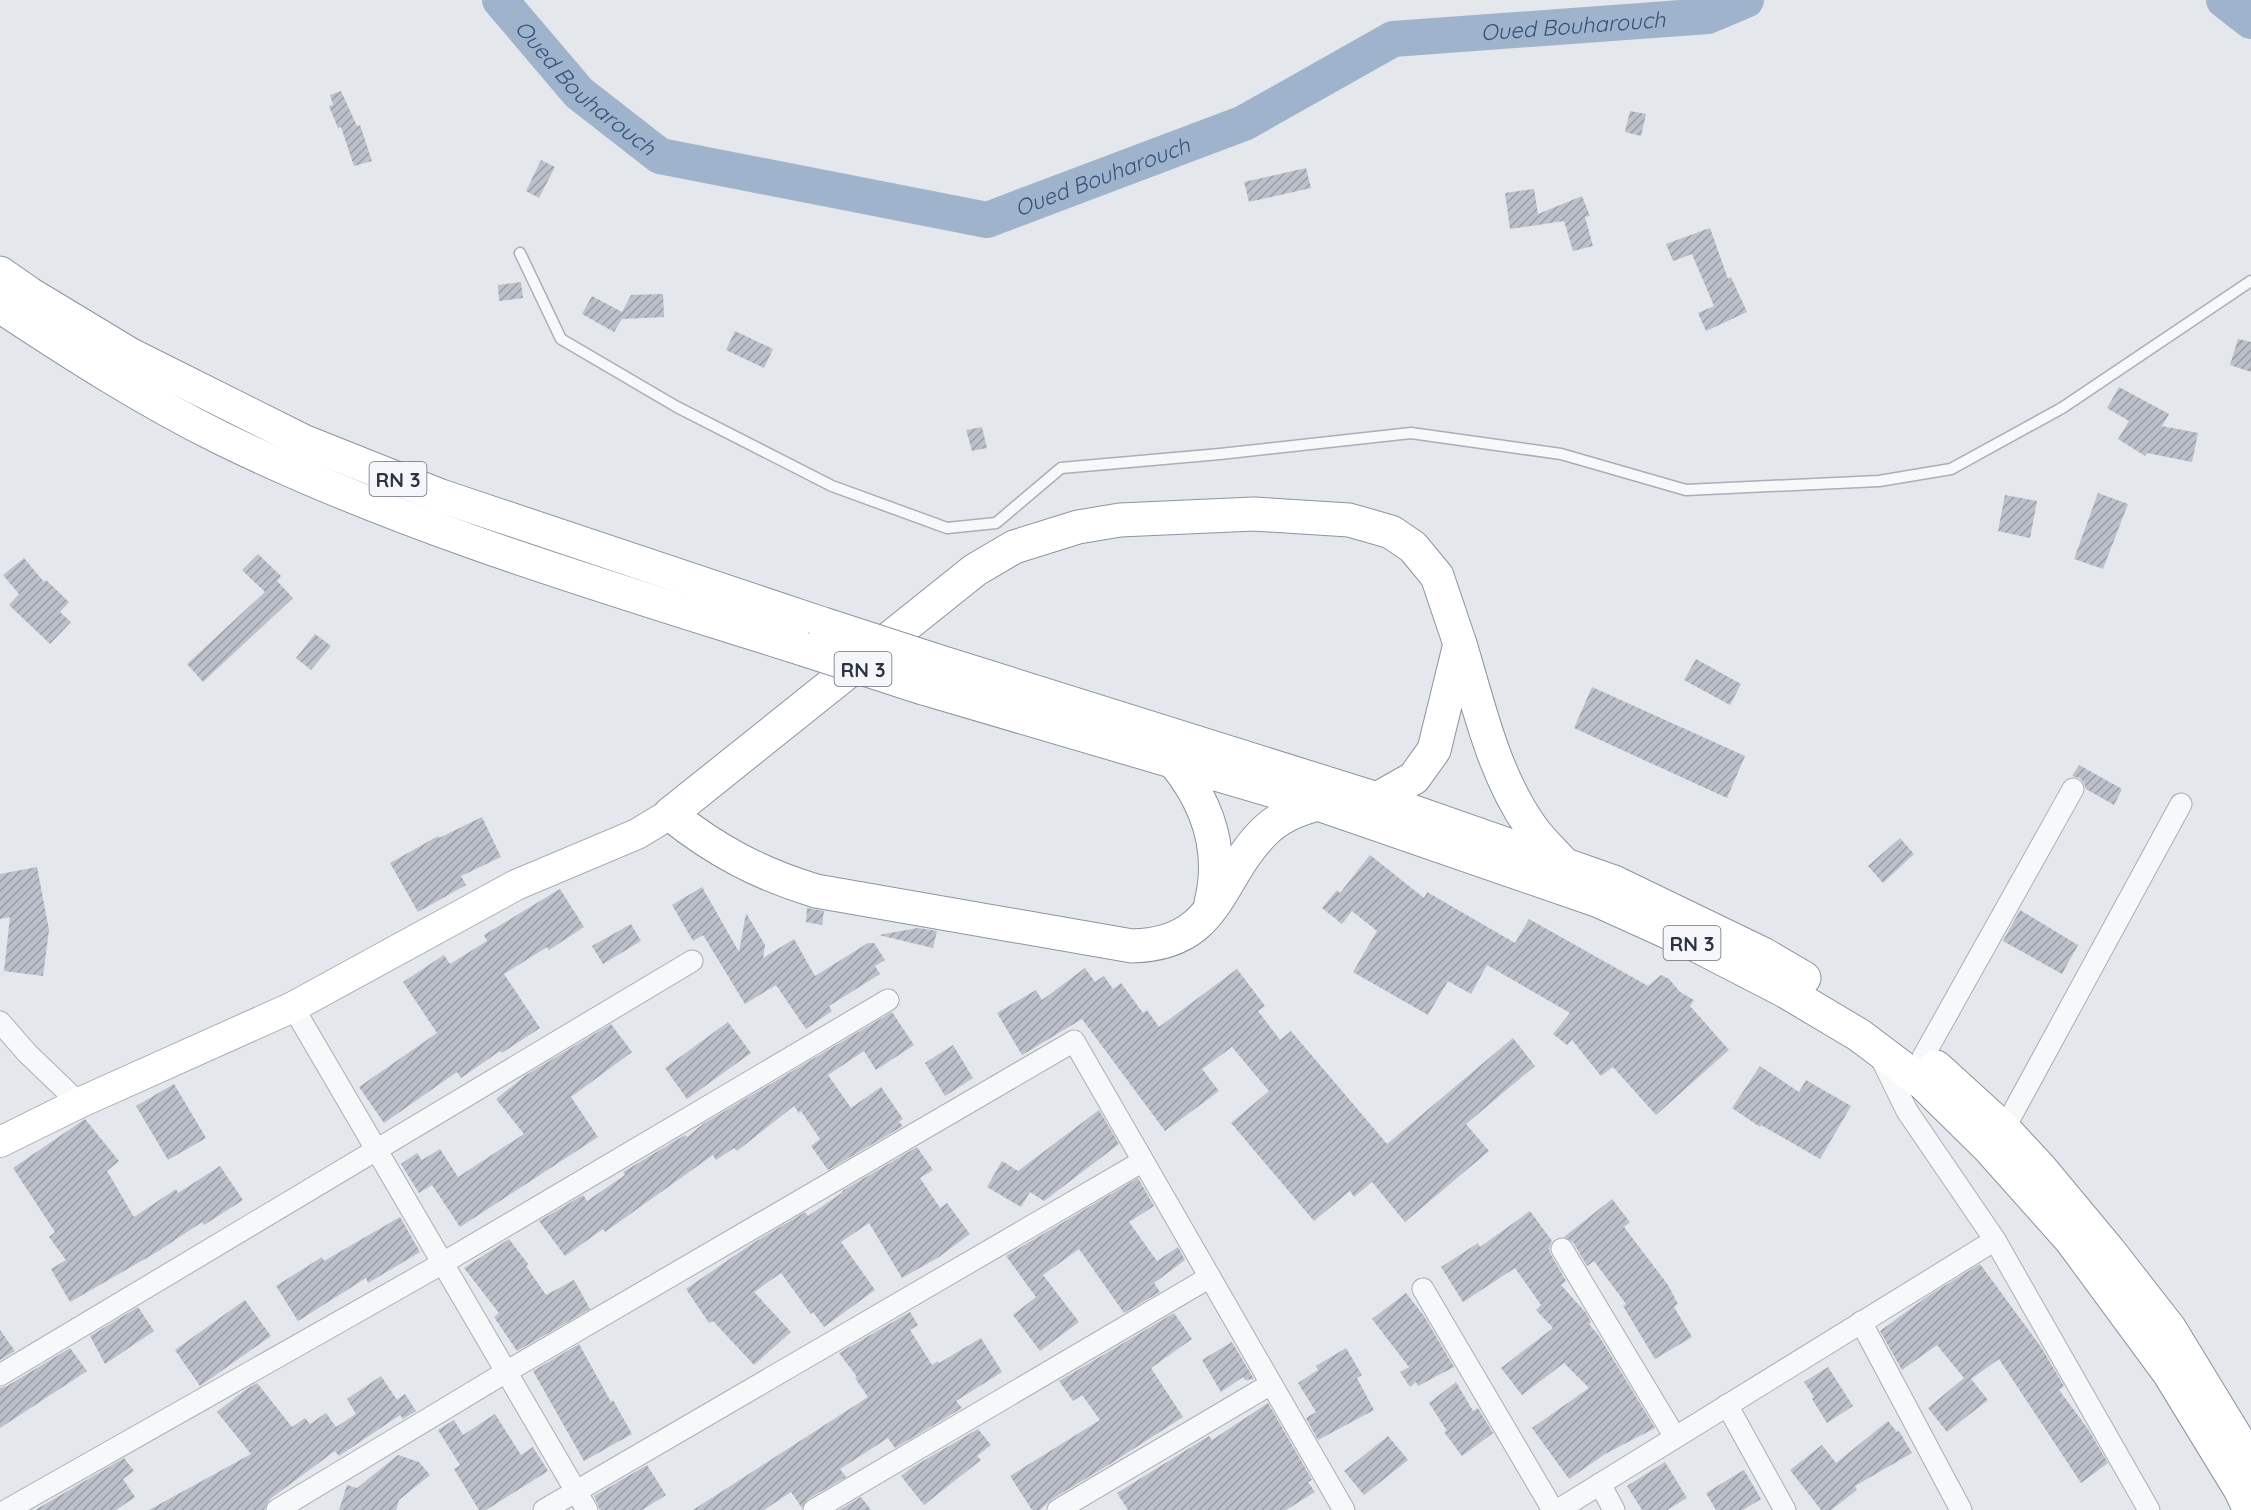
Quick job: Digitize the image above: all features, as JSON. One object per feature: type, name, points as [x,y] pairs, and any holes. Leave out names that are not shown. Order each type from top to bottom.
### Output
[{"type":"highway","name":"RN 3","points":[[0,273],[30,294],[131,355],[303,441],[441,496],[813,637],[929,674],[1377,800],[1563,863],[1614,882],[1763,954],[1877,1020],[1923,1057],[2004,1129],[2049,1178],[2170,1329],[2251,1462]]},
{"type":"highway","name":"RN 3","points":[[0,306],[84,362],[220,438],[370,504],[567,574],[813,637]]},
{"type":"highway","points":[[1318,804],[1290,813],[1265,831],[1255,841],[1209,913],[1198,923],[1161,943],[1132,946],[816,891],[774,877],[724,853],[696,835],[670,814],[975,570],[1005,535],[1120,520],[1254,514],[1349,520],[1391,532],[1413,547],[1437,576],[1494,754],[1511,794],[1532,829],[1563,863]]},
{"type":"highway","points":[[1377,800],[1414,778],[1434,750],[1460,644]]},
{"type":"highway","name":"RN 3","points":[[929,674],[1175,763],[1318,804],[1599,902],[1694,944],[1785,991],[1859,1035],[1924,1084],[1989,1148],[2071,1240],[2169,1373],[2240,1489],[2250,1510]]},
{"type":"highway","points":[[1175,763],[1201,801],[1215,844],[1216,868],[1209,913]]},
{"type":"main road","points":[[0,1142],[79,1103],[294,1007],[516,885],[637,834],[670,814]]},
{"type":"street","points":[[1923,1057],[2073,789]]},
{"type":"street","points":[[2004,1129],[2181,804]]},
{"type":"street","points":[[0,1375],[692,961]]},
{"type":"street","points":[[7,1510],[443,1263],[888,1000]]},
{"type":"street","points":[[294,1007],[587,1510]]},
{"type":"street","points":[[0,1022],[27,1053],[79,1103]]},
{"type":"street","points":[[277,1510],[506,1372],[1074,1041],[1342,1510]]},
{"type":"street","points":[[1876,1048],[1907,1111],[1995,1240],[2150,1510]]},
{"type":"street","points":[[544,1510],[1143,1161]]},
{"type":"street","points":[[1423,1289],[1556,1510],[1995,1240]]},
{"type":"street","points":[[1562,1249],[1675,1437]]},
{"type":"street","points":[[814,1510],[1210,1277]]},
{"type":"street","points":[[1861,1322],[1961,1510]]},
{"type":"street","points":[[1058,1510],[1271,1383]]},
{"type":"street","points":[[1727,1405],[1785,1510]]},
{"type":"street","points":[[1600,1484],[1614,1510]]},
{"type":"lane","points":[[520,253],[561,339],[677,407],[832,486],[946,528],[1005,535],[1061,468],[1220,454],[1411,433],[1561,454],[1686,490],[1879,481],[1951,469],[2062,408],[2251,281]]},
{"type":"building","points":[[341,91],[357,126],[360,125],[372,161],[354,166],[341,127],[338,128],[329,106],[333,105],[330,95]]},
{"type":"building","points":[[1630,111],[1646,114],[1641,136],[1625,132]]},
{"type":"building","points":[[541,160],[555,167],[539,198],[526,191]]},
{"type":"building","points":[[1306,168],[1311,188],[1249,202],[1244,182]]},
{"type":"building","points":[[1534,189],[1538,214],[1582,196],[1590,216],[1585,217],[1593,246],[1573,251],[1564,221],[1510,229],[1505,193]]},
{"type":"building","points":[[1710,228],[1728,279],[1731,277],[1747,312],[1706,331],[1698,313],[1714,306],[1692,254],[1673,261],[1666,244]]},
{"type":"building","points":[[521,282],[523,298],[499,301],[498,285]]},
{"type":"building","points":[[663,294],[664,317],[622,319],[614,332],[582,314],[592,296],[622,312],[631,295]]},
{"type":"building","points":[[735,331],[773,349],[764,368],[726,350]]},
{"type":"building","points":[[2238,339],[2251,342],[2251,372],[2230,365]]},
{"type":"building","points":[[2119,387],[2169,414],[2162,426],[2198,433],[2192,462],[2147,453],[2145,456],[2118,439],[2129,421],[2107,408]]},
{"type":"building","points":[[982,427],[987,448],[972,451],[966,430]]},
{"type":"building","points":[[2098,493],[2128,504],[2103,569],[2074,559]]},
{"type":"building","points":[[2005,495],[2037,501],[2030,538],[1998,531]]},
{"type":"building","points":[[258,554],[281,576],[277,581],[293,598],[203,682],[187,664],[265,592],[242,570]]},
{"type":"building","points":[[24,558],[44,582],[46,580],[69,602],[60,612],[71,622],[50,644],[9,605],[19,594],[3,575]]},
{"type":"building","points":[[315,634],[331,646],[311,670],[296,658]]},
{"type":"building","points":[[1696,659],[1741,684],[1730,705],[1684,680]]},
{"type":"building","points":[[1592,687],[1745,756],[1727,798],[1574,728]]},
{"type":"building","points":[[2079,765],[2122,789],[2114,805],[2086,789],[2080,778],[2072,776]]},
{"type":"building","points":[[482,817],[501,857],[461,876],[466,885],[418,912],[390,863],[438,836],[439,838]]},
{"type":"building","points":[[1900,838],[1914,854],[1883,883],[1868,866]]},
{"type":"building","points":[[1370,855],[1424,898],[1427,892],[1515,943],[1529,919],[1648,986],[1661,975],[1669,979],[1680,992],[1694,1000],[1690,1006],[1729,1050],[1656,1115],[1613,1067],[1601,1076],[1572,1040],[1567,1045],[1553,1034],[1570,1013],[1487,965],[1471,994],[1448,981],[1428,1015],[1353,972],[1377,931],[1352,911],[1342,924],[1322,908],[1337,890],[1340,893]]},
{"type":"building","points":[[37,867],[49,930],[43,976],[4,971],[10,917],[0,919],[0,874]]},
{"type":"building","points":[[702,887],[739,952],[746,913],[765,945],[763,958],[794,939],[815,976],[868,943],[874,943],[885,960],[875,966],[880,974],[829,1006],[832,1011],[806,1029],[776,985],[745,1004],[703,935],[693,941],[672,905]]},
{"type":"building","points":[[560,889],[584,927],[549,950],[547,947],[504,974],[540,1028],[502,1053],[500,1051],[461,1078],[457,1072],[384,1123],[359,1087],[437,1033],[403,982],[444,955],[450,964],[487,941],[484,935]]},
{"type":"building","points":[[807,908],[824,911],[822,925],[806,922]]},
{"type":"building","points":[[2020,910],[2078,945],[2062,974],[2003,941]]},
{"type":"building","points":[[631,924],[641,941],[603,964],[592,946]]},
{"type":"building","points":[[918,928],[937,931],[933,948],[879,935]]},
{"type":"building","points":[[1085,968],[1095,982],[1104,976],[1113,989],[1121,983],[1143,1013],[1147,1010],[1159,1027],[1237,969],[1265,1006],[1258,1011],[1280,1040],[1291,1031],[1387,1144],[1513,1038],[1535,1066],[1466,1124],[1489,1151],[1405,1222],[1372,1182],[1354,1197],[1350,1191],[1314,1221],[1231,1123],[1269,1091],[1232,1047],[1202,1069],[1219,1091],[1165,1131],[1082,1019],[1022,1055],[997,1013],[1036,990],[1042,1000]]},
{"type":"building","points":[[892,1012],[914,1045],[876,1070],[864,1051],[828,1075],[851,1108],[881,1087],[903,1119],[899,1122],[903,1126],[828,1170],[811,1146],[820,1139],[801,1111],[799,1113],[794,1106],[737,1151],[734,1148],[716,1160],[713,1155],[605,1232],[603,1229],[565,1256],[539,1221],[583,1195],[587,1201],[625,1175],[623,1172],[685,1135],[687,1137],[703,1124]]},
{"type":"building","points":[[728,1022],[751,1053],[687,1099],[665,1068]]},
{"type":"building","points":[[611,1024],[632,1052],[571,1097],[598,1137],[460,1227],[432,1185],[419,1193],[401,1164],[417,1153],[422,1160],[440,1149],[458,1177],[524,1134],[496,1099],[526,1075]]},
{"type":"building","points":[[953,1045],[973,1078],[945,1096],[925,1063]]},
{"type":"building","points":[[1760,1066],[1799,1092],[1806,1080],[1851,1106],[1820,1159],[1761,1125],[1760,1127],[1732,1108]]},
{"type":"building","points":[[174,1084],[206,1138],[168,1160],[136,1106]]},
{"type":"building","points":[[1099,1110],[1119,1144],[1044,1201],[1030,1192],[1021,1207],[987,1187],[1002,1161],[1018,1171]]},
{"type":"building","points":[[85,1119],[119,1161],[107,1171],[134,1217],[176,1189],[178,1193],[220,1166],[243,1200],[204,1225],[202,1222],[157,1252],[70,1302],[51,1269],[66,1260],[49,1237],[55,1232],[13,1168]]},
{"type":"building","points":[[917,1147],[933,1170],[920,1178],[940,1208],[947,1203],[970,1234],[939,1257],[902,1278],[869,1223],[841,1242],[875,1290],[824,1327],[813,1312],[811,1314],[781,1273],[754,1292],[791,1332],[754,1365],[713,1321],[709,1323],[686,1289],[750,1245],[805,1212],[808,1216],[842,1191]]},
{"type":"building","points":[[1138,1178],[1154,1206],[1129,1222],[1157,1261],[1178,1247],[1185,1260],[1154,1283],[1160,1292],[1124,1313],[1079,1249],[1043,1275],[1079,1322],[1040,1351],[1013,1315],[1036,1297],[1006,1256]]},
{"type":"building","points":[[1612,1199],[1630,1222],[1624,1227],[1668,1285],[1678,1304],[1674,1307],[1692,1337],[1655,1359],[1623,1306],[1626,1304],[1594,1261],[1587,1266],[1573,1242],[1564,1237]]},
{"type":"building","points":[[1530,1211],[1552,1241],[1549,1249],[1551,1255],[1566,1281],[1561,1285],[1586,1313],[1591,1322],[1589,1324],[1599,1336],[1655,1428],[1605,1454],[1569,1479],[1532,1428],[1589,1388],[1564,1363],[1522,1395],[1501,1368],[1553,1328],[1536,1310],[1541,1305],[1515,1268],[1463,1302],[1441,1267],[1478,1243],[1480,1247]]},
{"type":"building","points":[[400,1217],[420,1252],[368,1283],[366,1278],[298,1321],[276,1286],[322,1257],[324,1261]]},
{"type":"building","points":[[509,1239],[528,1264],[526,1266],[546,1295],[574,1280],[590,1309],[517,1351],[494,1317],[499,1313],[464,1268]]},
{"type":"building","points":[[1980,1264],[2041,1347],[2064,1386],[2059,1390],[2088,1429],[2108,1463],[2081,1483],[1999,1359],[1971,1379],[1988,1400],[1947,1432],[1928,1408],[1964,1378],[1937,1345],[1902,1370],[1880,1331],[1928,1296]]},
{"type":"building","points":[[1406,1293],[1424,1316],[1454,1367],[1418,1386],[1416,1382],[1410,1387],[1400,1372],[1409,1367],[1372,1319]]},
{"type":"building","points":[[245,1300],[271,1336],[200,1386],[175,1350]]},
{"type":"building","points":[[138,1307],[154,1331],[105,1364],[90,1336]]},
{"type":"building","points":[[910,1312],[918,1325],[910,1330],[932,1365],[981,1338],[1002,1372],[956,1401],[962,1408],[895,1448],[888,1438],[840,1469],[846,1477],[808,1499],[802,1508],[791,1492],[764,1510],[693,1510],[868,1397],[855,1378],[857,1377],[839,1353]]},
{"type":"building","points":[[1174,1313],[1192,1339],[1151,1368],[1183,1417],[1052,1499],[1040,1510],[1032,1510],[1010,1476],[1100,1420],[1082,1395],[1073,1401],[1059,1381]]},
{"type":"building","points":[[0,1330],[15,1351],[0,1360]]},
{"type":"building","points":[[1232,1342],[1254,1379],[1245,1380],[1243,1377],[1221,1392],[1202,1360]]},
{"type":"building","points":[[579,1344],[611,1402],[613,1400],[632,1434],[584,1461],[533,1371]]},
{"type":"building","points":[[70,1348],[87,1371],[0,1428],[0,1388]]},
{"type":"building","points":[[1346,1348],[1362,1375],[1357,1378],[1374,1410],[1318,1440],[1306,1418],[1316,1412],[1298,1383],[1318,1370],[1316,1366]]},
{"type":"building","points":[[1828,1367],[1853,1406],[1827,1423],[1804,1382]]},
{"type":"building","points":[[381,1376],[397,1400],[405,1394],[416,1411],[403,1419],[400,1415],[339,1456],[335,1451],[270,1499],[264,1510],[149,1510],[251,1454],[217,1412],[257,1383],[292,1427],[305,1418],[310,1424],[326,1413],[336,1427],[356,1414],[347,1399]]},
{"type":"building","points":[[1456,1382],[1473,1411],[1478,1408],[1493,1433],[1462,1456],[1444,1432],[1447,1431],[1429,1403]]},
{"type":"building","points":[[1268,1403],[1312,1480],[1308,1482],[1315,1492],[1286,1510],[1128,1510],[1117,1493],[1209,1436],[1212,1440]]},
{"type":"building","points":[[495,1414],[521,1455],[533,1447],[548,1471],[486,1510],[479,1510],[454,1469],[460,1465],[438,1430],[454,1420],[463,1435]]},
{"type":"building","points":[[1888,1421],[1897,1432],[1899,1431],[1912,1453],[1855,1486],[1857,1490],[1831,1510],[1821,1510],[1790,1470],[1822,1445],[1836,1463]]},
{"type":"building","points":[[978,1429],[991,1445],[977,1456],[981,1460],[924,1505],[901,1476]]},
{"type":"building","points":[[1388,1436],[1408,1460],[1364,1495],[1344,1471]]},
{"type":"building","points":[[398,1455],[419,1462],[430,1475],[399,1500],[396,1510],[339,1510],[347,1485],[357,1488]]},
{"type":"building","points":[[124,1458],[134,1471],[123,1479],[135,1497],[116,1510],[35,1510]]},
{"type":"building","points":[[1665,1462],[1687,1498],[1667,1510],[1642,1510],[1627,1486]]},
{"type":"building","points":[[647,1465],[666,1495],[642,1510],[600,1510],[594,1496]]},
{"type":"building","points":[[1744,1470],[1761,1499],[1743,1510],[1716,1510],[1706,1493]]},
{"type":"building","points":[[861,1497],[871,1510],[839,1510]]},
{"type":"waterway","name":"Oued Bouharouch","points":[[500,0],[579,93],[660,156],[987,220],[1244,123],[1393,39],[1708,16],[1746,0]]},
{"type":"waterway","name":"Oued Bouharouch","points":[[2224,0],[2251,21]]}]
